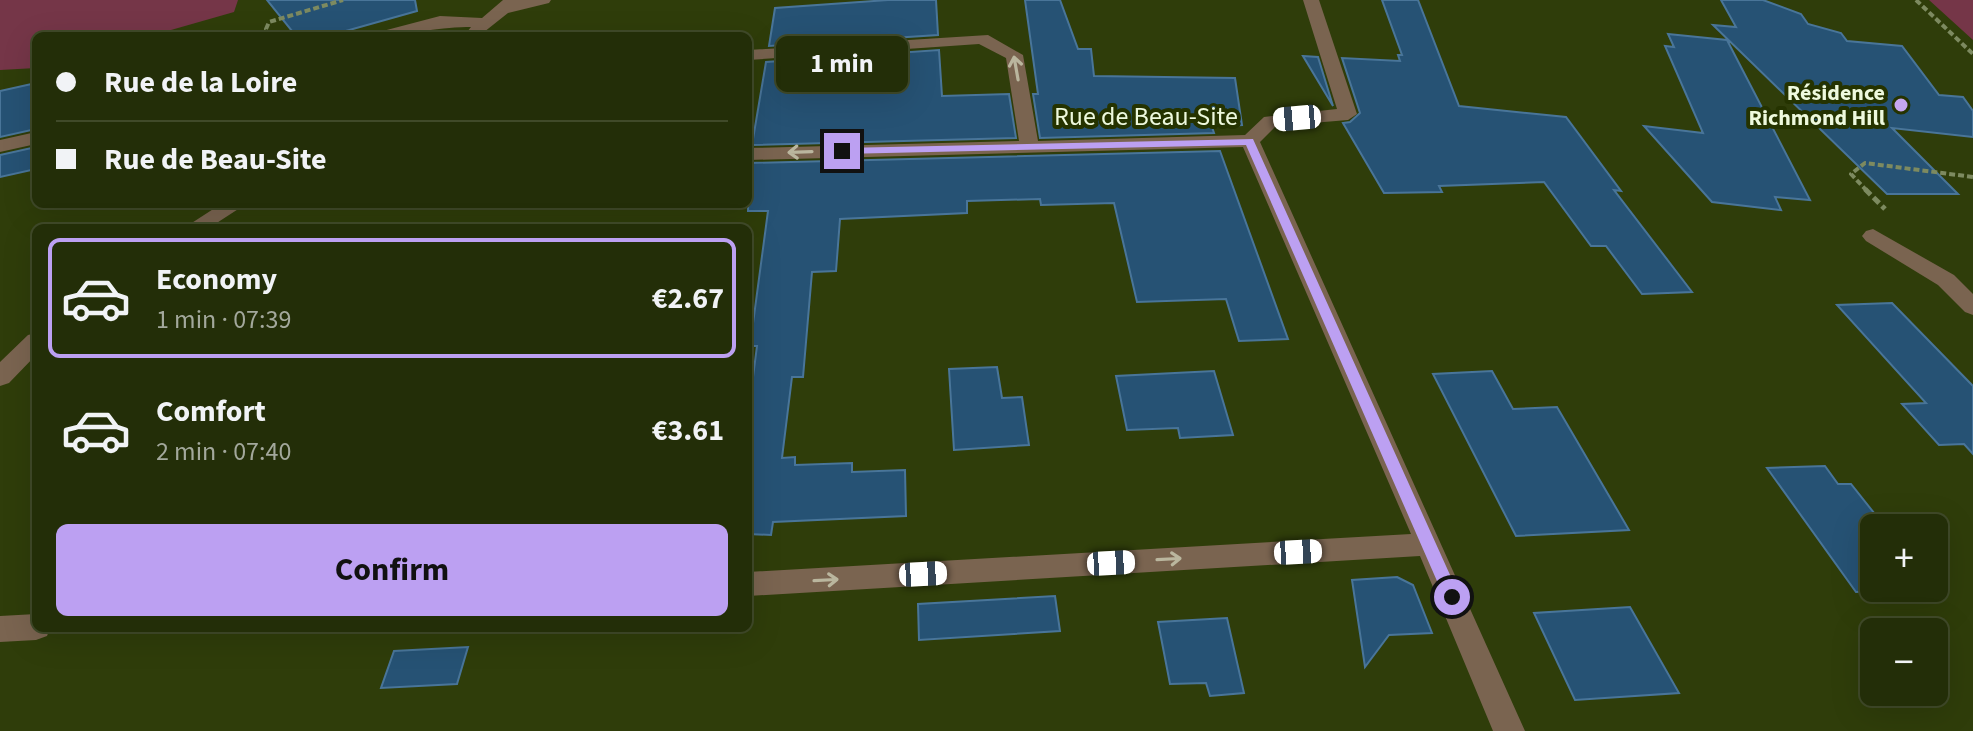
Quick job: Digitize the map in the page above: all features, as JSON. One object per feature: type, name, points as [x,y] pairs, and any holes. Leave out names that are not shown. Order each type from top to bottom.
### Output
[{"type":"street","points":[[475,32],[507,4],[543,0]]},
{"type":"street","points":[[1250,141],[1271,121],[1348,114],[1311,0]]},
{"type":"street","points":[[400,32],[440,21],[486,23]]},
{"type":"street","points":[[752,55],[982,39],[1014,55],[1029,145]]},
{"type":"street","points":[[0,146],[32,139]]},
{"type":"street","name":"Rue de Beau-Site","points":[[752,154],[1250,141],[1509,731]]},
{"type":"street","points":[[201,224],[229,208]]},
{"type":"street","points":[[1873,236],[1946,280],[1973,307]]},
{"type":"street","points":[[0,377],[32,345]]},
{"type":"street","points":[[752,584],[1429,544]]},
{"type":"street","points":[[0,629],[32,627]]},
{"type":"path","points":[[269,32],[266,29],[269,22],[343,0]]},
{"type":"path","points":[[1916,0],[1973,54]]},
{"type":"path","points":[[1873,236],[1887,211],[1851,174],[1865,163],[1973,177]]},
{"type":"shaded area","points":[[0,0],[238,0],[234,12],[164,32],[32,32],[32,68],[0,70]]},
{"type":"shaded area","points":[[1929,0],[1973,0],[1973,40]]},
{"type":"building","points":[[267,0],[415,0],[417,11],[342,32],[293,32]]},
{"type":"building","points":[[936,0],[938,35],[769,46],[775,8]]},
{"type":"building","points":[[1025,0],[1060,0],[1078,49],[1091,49],[1094,76],[1235,78],[1242,125],[1212,127],[1214,133],[1040,138],[1033,94],[1038,94]]},
{"type":"building","points":[[1382,0],[1418,0],[1459,106],[1566,117],[1621,191],[1614,190],[1692,292],[1642,294],[1606,246],[1591,246],[1544,182],[1439,186],[1442,192],[1384,193],[1343,123],[1350,122],[1360,113],[1342,58],[1400,61],[1398,55],[1402,55]]},
{"type":"building","points":[[1721,0],[1763,0],[1801,14],[1808,24],[1841,33],[1847,41],[1902,46],[1939,95],[1963,97],[1973,111],[1973,137],[1892,128],[1958,194],[1887,194],[1713,25],[1736,27]]},
{"type":"building","points":[[1668,34],[1727,40],[1810,200],[1775,197],[1781,210],[1712,202],[1644,126],[1703,133],[1665,46],[1674,47]]},
{"type":"building","points":[[939,50],[942,96],[1009,94],[1016,138],[752,145],[766,62]]},
{"type":"building","points":[[1303,56],[1318,57],[1333,106]]},
{"type":"building","points":[[32,84],[32,130],[0,137],[0,91]]},
{"type":"building","points":[[32,148],[32,170],[0,177],[0,155]]},
{"type":"building","points":[[1220,151],[1288,339],[1239,341],[1226,299],[1137,302],[1114,203],[1041,205],[1040,199],[967,201],[967,213],[840,219],[836,271],[812,272],[803,377],[792,377],[782,458],[795,457],[795,465],[852,463],[852,472],[905,470],[906,516],[773,522],[771,535],[752,534],[752,385],[757,346],[752,346],[752,331],[768,211],[748,211],[752,208],[752,163]]},
{"type":"building","points":[[1892,303],[1973,386],[1973,454],[1964,444],[1939,445],[1902,404],[1926,403],[1837,305]]},
{"type":"building","points":[[997,367],[1002,398],[1022,397],[1029,445],[954,450],[949,369]]},
{"type":"building","points":[[1214,371],[1233,435],[1180,438],[1178,428],[1127,430],[1116,376]]},
{"type":"building","points":[[1492,371],[1513,409],[1557,407],[1629,530],[1516,536],[1433,374]]},
{"type":"building","points":[[1825,466],[1838,484],[1851,484],[1875,514],[1860,514],[1860,592],[1856,592],[1767,468]]},
{"type":"building","points":[[1397,577],[1413,585],[1432,633],[1389,635],[1365,667],[1352,580]]},
{"type":"building","points":[[1055,596],[1060,631],[919,640],[918,604]]},
{"type":"building","points":[[1630,607],[1679,693],[1575,700],[1534,613]]},
{"type":"building","points":[[1227,618],[1244,693],[1210,696],[1206,683],[1170,684],[1158,622]]},
{"type":"building","points":[[468,647],[457,684],[381,688],[394,651]]},
{"type":"place","name":"Résidence Richmond Hill","points":[[1901,105]]},
{"type":"route","points":[[842,151],[1250,141],[1452,597]]}]
